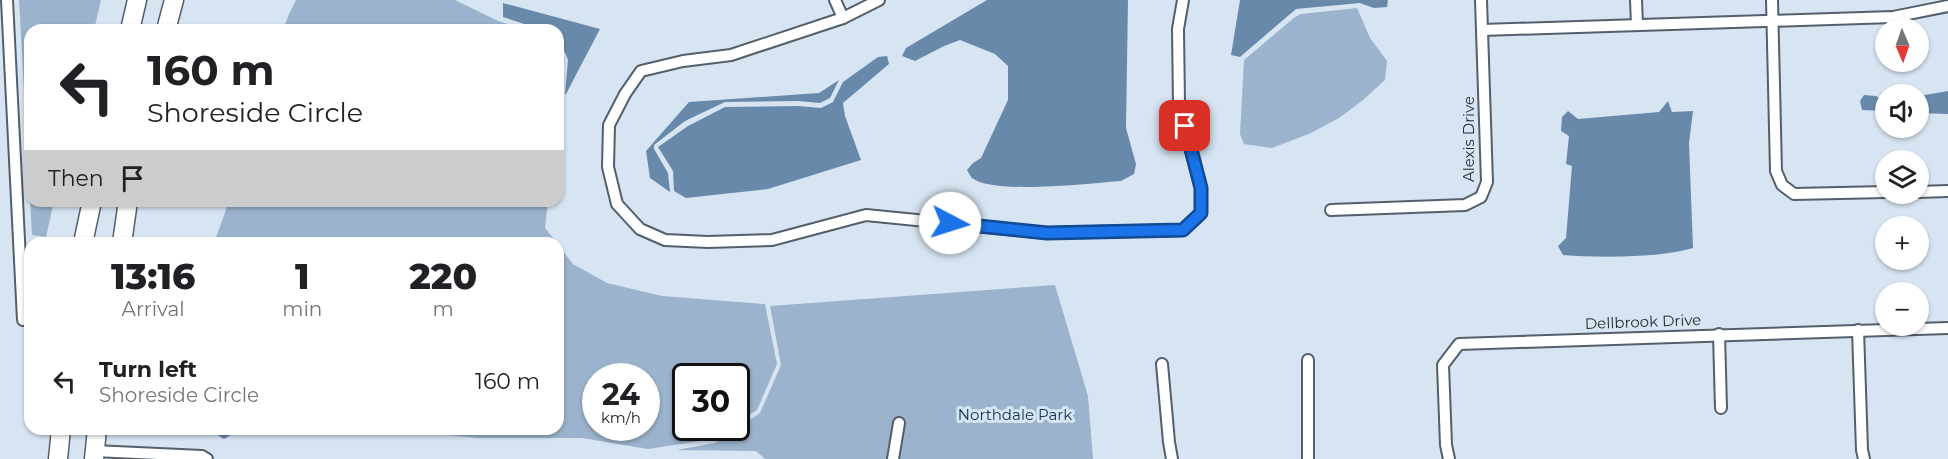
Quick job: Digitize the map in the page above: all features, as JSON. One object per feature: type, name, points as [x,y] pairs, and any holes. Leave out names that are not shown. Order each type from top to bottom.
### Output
[{"type":"main road","points":[[131,24],[137,0]]},
{"type":"main road","points":[[168,24],[174,0]]},
{"type":"main road","points":[[84,237],[91,207]]},
{"type":"main road","points":[[123,237],[127,207]]},
{"type":"main road","points":[[58,459],[60,435]]},
{"type":"main road","points":[[94,455],[96,435]]},
{"type":"street","points":[[7,0],[4,16],[23,320]]},
{"type":"street","points":[[835,0],[843,18]]},
{"type":"street","points":[[852,0],[857,10]]},
{"type":"street","points":[[879,0],[843,18],[731,55],[641,71],[625,94],[609,125],[608,167],[617,204],[640,229],[665,240],[708,242],[772,240],[866,215],[1047,233],[1183,230],[1201,213],[1201,188],[1179,105],[1178,29],[1183,0]]},
{"type":"street","name":"Alexis Drive","points":[[1331,210],[1465,205],[1481,197],[1487,182],[1481,0]]},
{"type":"street","points":[[1636,0],[1637,25]]},
{"type":"street","points":[[1772,0],[1776,171],[1782,185],[1794,194],[1875,192]]},
{"type":"street","points":[[1482,30],[1893,17],[1948,6]]},
{"type":"street","points":[[1929,192],[1948,191]]},
{"type":"street","name":"Dellbrook Drive","points":[[1449,459],[1446,445],[1443,365],[1459,344],[1948,328]]},
{"type":"street","points":[[1858,330],[1864,459]]},
{"type":"street","points":[[1719,334],[1721,408]]},
{"type":"street","points":[[1308,360],[1308,459]]},
{"type":"street","points":[[1162,364],[1172,459]]},
{"type":"street","points":[[892,459],[899,423]]},
{"type":"street","points":[[94,455],[202,456],[207,459]]},
{"type":"green space","points":[[19,0],[101,0],[95,24],[24,24],[24,90]]},
{"type":"green space","points":[[296,0],[455,0],[507,24],[285,24]]},
{"type":"green space","points":[[1357,8],[1370,38],[1387,61],[1385,80],[1339,118],[1311,133],[1272,148],[1244,144],[1240,134],[1244,60],[1301,14]]},
{"type":"green space","points":[[30,207],[53,207],[46,237],[32,235]]},
{"type":"green space","points":[[227,207],[547,207],[545,228],[552,237],[216,237]]},
{"type":"green space","points":[[564,253],[573,264],[607,283],[662,296],[765,304],[777,364],[757,410],[750,415],[750,363],[672,363],[672,441],[700,441],[648,449],[600,441],[660,441],[660,363],[582,363],[582,438],[478,438],[446,435],[564,435]]},
{"type":"green space","name":"Northdale Park","points":[[1055,285],[1088,396],[1093,459],[765,459],[756,451],[676,450],[718,441],[750,441],[750,420],[760,413],[781,365],[770,306]]},
{"type":"shaded area","points":[[987,0],[1128,0],[1126,128],[1136,164],[1134,174],[1121,181],[1044,187],[1000,186],[972,178],[967,170],[981,158],[1008,100],[1008,66],[995,54],[960,40],[915,61],[902,56],[906,48]]},
{"type":"shaded area","points":[[1240,0],[1388,0],[1387,7],[1374,8],[1360,3],[1296,9],[1240,57],[1231,55]]},
{"type":"shaded area","points":[[503,3],[600,29],[566,94],[568,60],[564,50],[564,24],[525,24],[503,17]]},
{"type":"shaded area","points":[[887,56],[889,64],[843,103],[845,116],[861,160],[768,189],[686,198],[674,191],[673,171],[658,147],[688,126],[725,107],[821,108],[833,102],[843,82],[878,57]]},
{"type":"shaded area","points":[[839,80],[830,98],[820,103],[725,102],[685,121],[654,145],[668,173],[670,192],[650,178],[646,151],[689,102],[819,93]]},
{"type":"shaded area","points":[[1948,91],[1948,114],[1929,113],[1929,94]]},
{"type":"shaded area","points":[[1864,95],[1875,96],[1875,111],[1862,110],[1860,101]]},
{"type":"shaded area","points":[[1668,101],[1672,112],[1693,111],[1689,143],[1693,248],[1663,254],[1629,256],[1563,255],[1558,246],[1566,238],[1572,166],[1566,164],[1569,136],[1561,131],[1562,117],[1568,111],[1578,119],[1659,112]]},
{"type":"shaded area","points":[[217,435],[231,435],[224,439]]},
{"type":"route","points":[[950,223],[1047,233],[1183,230],[1201,213],[1201,188],[1185,126]]}]
